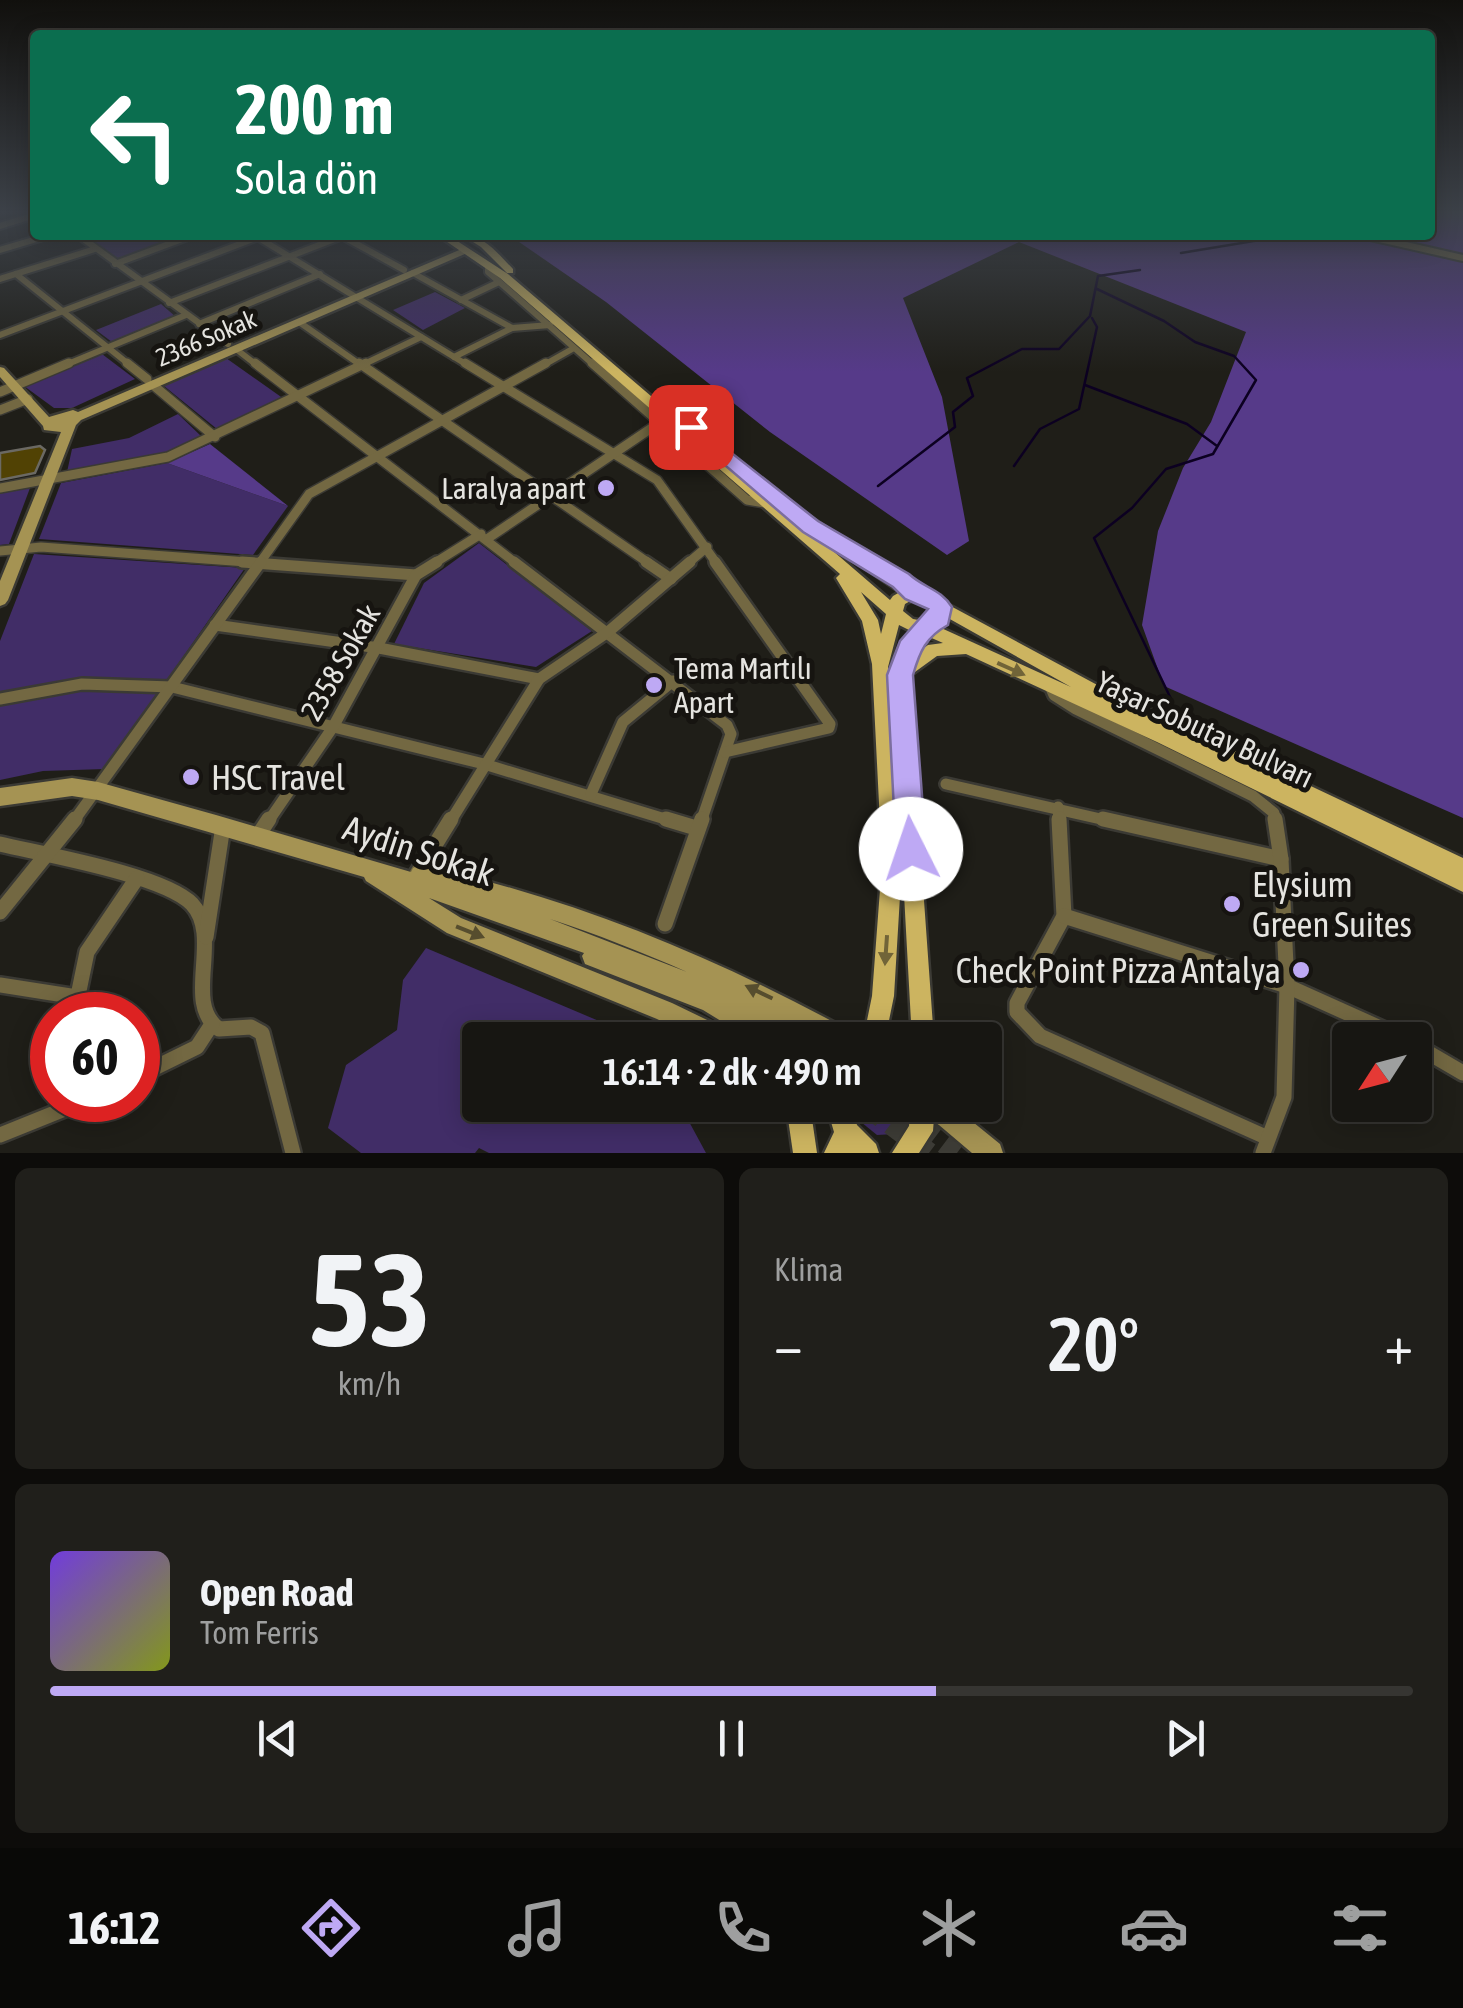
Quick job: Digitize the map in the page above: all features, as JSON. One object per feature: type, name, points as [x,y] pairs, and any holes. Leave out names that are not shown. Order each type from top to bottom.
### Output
[{"type":"main road","points":[[488,265],[908,624],[923,628]]},
{"type":"main road","points":[[504,265],[779,503],[914,592],[932,598],[940,607],[1095,692],[1463,868]]},
{"type":"main road","points":[[803,535],[856,595],[870,620],[880,667],[892,864],[878,1022]]},
{"type":"main road","points":[[880,667],[902,596],[914,592]]},
{"type":"main road","points":[[922,1022],[900,675],[908,648],[923,628],[940,618],[940,607]]},
{"type":"main road","name":"Yaşar Sobutay Bulvarı","points":[[923,628],[1463,882]]},
{"type":"main road","points":[[900,675],[916,659],[934,650],[954,647],[971,651]]},
{"type":"main road","points":[[800,1122],[805,1153]]},
{"type":"main road","points":[[904,1153],[921,1131],[923,1122]]},
{"type":"main road","points":[[836,1123],[867,1153]]},
{"type":"street","points":[[0,279],[45,265]]},
{"type":"street","points":[[116,265],[232,347],[727,725],[731,734],[664,924]]},
{"type":"street","points":[[0,335],[182,265]]},
{"type":"street","points":[[169,303],[267,265]]},
{"type":"street","points":[[305,265],[667,490],[830,724],[828,728],[725,752]]},
{"type":"street","points":[[395,265],[512,328]]},
{"type":"street","name":"2366 Sokak","points":[[51,427],[417,265]]},
{"type":"street","points":[[488,265],[488,272],[498,282],[747,500],[765,503]]},
{"type":"street","points":[[16,274],[214,437]]},
{"type":"street","points":[[199,324],[320,274]]},
{"type":"street","points":[[461,300],[498,282]]},
{"type":"street","name":"2366 Sokak","points":[[232,347],[299,322],[354,295]]},
{"type":"street","points":[[0,392],[186,315]]},
{"type":"street","points":[[299,322],[670,579]]},
{"type":"street","points":[[454,357],[512,328],[550,326]]},
{"type":"street","points":[[0,488],[147,463],[214,437],[421,337]]},
{"type":"street","points":[[0,912],[98,790],[309,494],[574,348]]},
{"type":"street","points":[[0,370],[51,427],[60,446]]},
{"type":"street","points":[[0,410],[31,404],[69,418],[0,600]]},
{"type":"street","name":"2358 Sokak","points":[[259,834],[334,727],[416,576],[554,496],[659,423]]},
{"type":"street","points":[[0,552],[41,547],[416,576]]},
{"type":"street","points":[[416,875],[540,678],[608,632],[707,547]]},
{"type":"street","points":[[214,624],[379,648],[540,678]]},
{"type":"street","points":[[591,794],[623,722],[673,681]]},
{"type":"street","points":[[0,700],[82,684],[172,687],[484,764],[696,828]]},
{"type":"street","points":[[1058,807],[1064,916],[1017,1003],[1017,1012],[1040,1036],[1265,1146],[1284,1097],[1287,986],[1274,813],[1253,796],[1161,743]]},
{"type":"street","points":[[946,784],[1280,860]]},
{"type":"street","name":"Aydin Sokak","points":[[0,797],[72,787],[98,790],[259,834],[357,863],[677,976],[771,1022]]},
{"type":"street","points":[[204,948],[223,825]]},
{"type":"street","points":[[0,844],[137,878],[188,899],[196,909],[204,948],[207,1014],[212,1024],[222,1030],[257,1026],[262,1033],[294,1153]]},
{"type":"street","points":[[357,863],[476,886],[657,948],[764,994],[813,1022]]},
{"type":"street","points":[[357,863],[454,926],[687,1022]]},
{"type":"street","points":[[357,863],[710,1002],[744,1022]]},
{"type":"street","points":[[78,992],[87,952],[137,878]]},
{"type":"street","points":[[1064,916],[1287,986],[1367,1022]]},
{"type":"street","points":[[0,985],[45,992]]},
{"type":"street","points":[[160,1065],[197,1047],[212,1024]]},
{"type":"street","points":[[1432,1055],[1463,1073]]},
{"type":"street","points":[[0,1135],[30,1121]]},
{"type":"street","points":[[949,1122],[991,1153]]},
{"type":"shaded area","points":[[552,265],[972,265],[903,298],[942,397],[969,541],[947,555],[770,432],[606,302]]},
{"type":"shaded area","points":[[1077,265],[1463,265],[1463,818],[1164,686],[1142,625],[1158,531],[1183,468],[1211,422],[1246,332]]},
{"type":"shaded area","points":[[435,292],[465,308],[423,330],[393,310]]},
{"type":"shaded area","points":[[161,304],[176,317],[112,342],[96,330]]},
{"type":"shaded area","points":[[102,354],[135,379],[72,408],[54,408],[24,386]]},
{"type":"shaded area","points":[[226,358],[284,399],[217,429],[164,386]]},
{"type":"shaded area","points":[[178,414],[202,437],[159,456],[67,472],[72,449],[129,438]]},
{"type":"shaded area","points":[[210,444],[288,506],[167,463]]},
{"type":"shaded area","points":[[167,463],[288,506],[253,555],[39,539],[61,483]]},
{"type":"shaded area","points":[[30,488],[9,544],[0,545],[0,493]]},
{"type":"shaded area","points":[[479,543],[592,631],[536,667],[394,644],[424,583]]},
{"type":"shaded area","points":[[34,554],[245,568],[105,769],[43,771],[0,780],[0,641]]},
{"type":"shaded area","points":[[426,948],[601,1022],[462,1022],[462,1122],[689,1122],[706,1153],[489,1153],[479,1148],[475,1153],[361,1153],[328,1128],[346,1065],[397,1030],[403,980]]},
{"type":"shaded area","points":[[861,1122],[904,1122],[894,1134],[877,1135]]},
{"type":"building","points":[[40,446],[45,450],[35,473],[0,480],[0,453]]},
{"type":"waterway","points":[[878,486],[955,427],[953,412],[973,396],[967,378],[1022,349],[1059,349],[1090,316],[1098,276],[1140,270]]},
{"type":"waterway","points":[[1097,289],[1164,321],[1195,342],[1234,356],[1256,380],[1213,454],[1166,469],[1132,508],[1094,538],[1171,699]]},
{"type":"waterway","points":[[1014,466],[1040,429],[1079,409],[1097,327],[1092,318]]},
{"type":"waterway","points":[[1085,385],[1187,424],[1217,446]]},
{"type":"tunnel","points":[[888,1122],[929,1153]]},
{"type":"tunnel","points":[[916,1122],[957,1153]]},
{"type":"place","name":"Laralya apart","points":[[606,488]]},
{"type":"place","name":"Tema Martılı Apart","points":[[654,685]]},
{"type":"place","name":"HSC Travel","points":[[191,777]]},
{"type":"place","name":"Elysium Green Suites","points":[[1232,904]]},
{"type":"place","name":"Check Point Pizza Antalya","points":[[1301,970]]},
{"type":"route","points":[[691,427],[779,503],[914,592],[932,598],[940,607],[940,618],[923,628],[908,648],[900,675],[911,849]]}]
